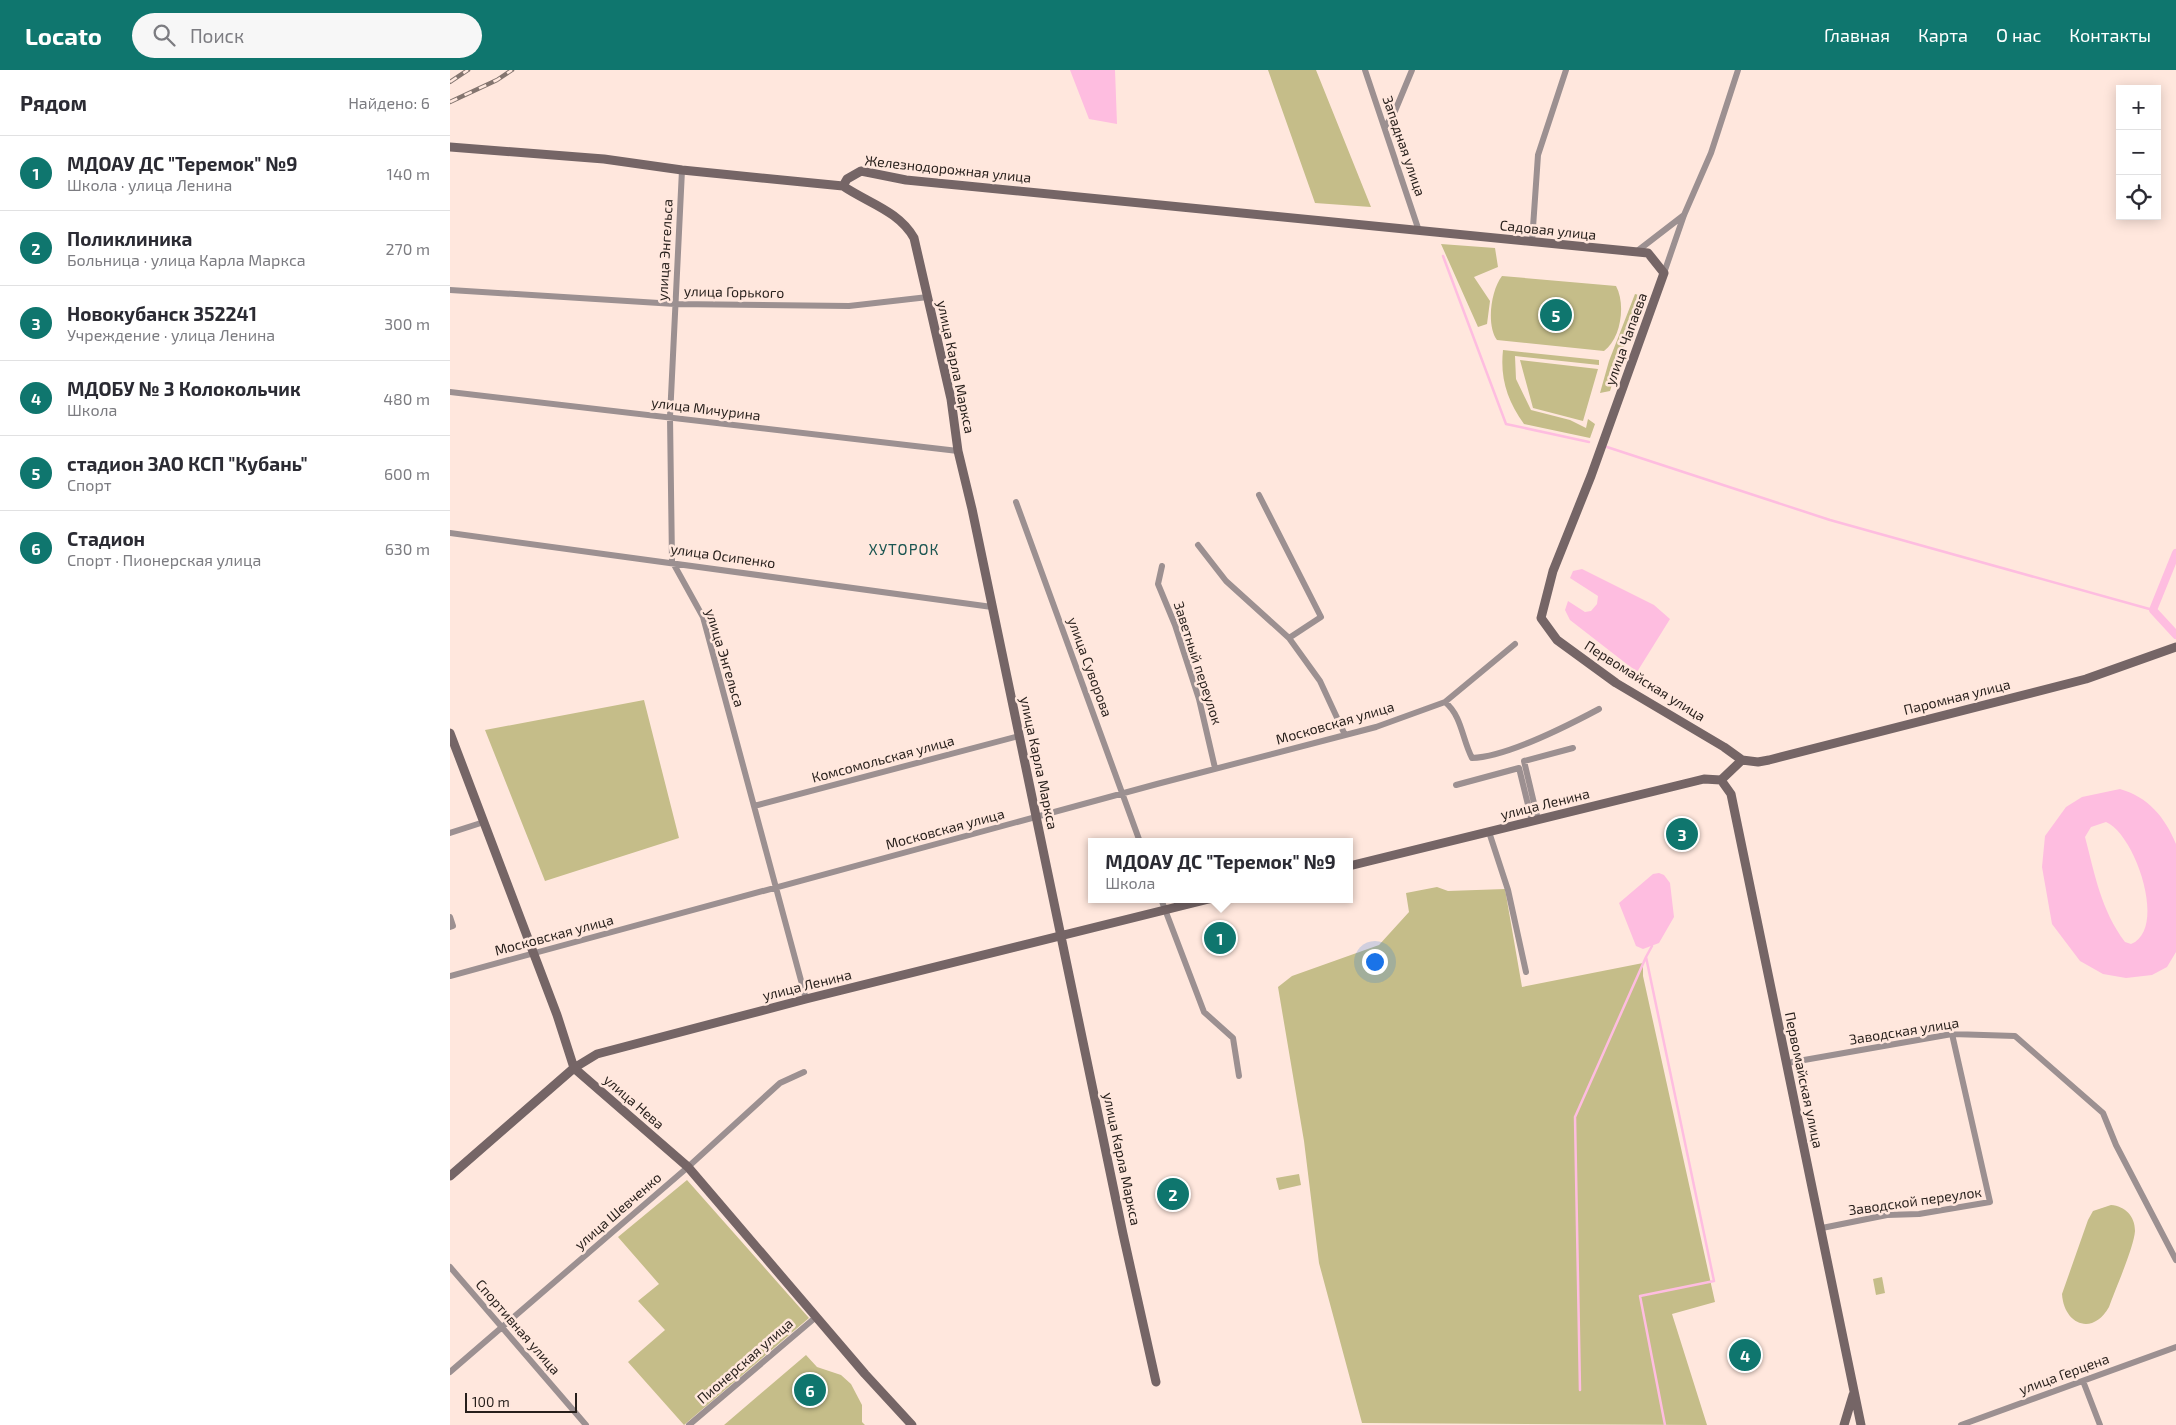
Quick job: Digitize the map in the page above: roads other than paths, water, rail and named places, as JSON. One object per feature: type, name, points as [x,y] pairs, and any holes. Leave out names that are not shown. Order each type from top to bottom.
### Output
[{"type":"main road","points":[[450,147],[604,159],[682,170],[844,186]]},
{"type":"main road","name":"Железнодорожная улица","points":[[844,186],[847,180],[861,171],[906,180],[1419,231]]},
{"type":"main road","name":"улица Карла Маркса","points":[[844,186],[861,198],[900,219],[907,225],[918,246],[950,399],[958,451],[1038,818],[1156,1382]]},
{"type":"main road","name":"Садовая улица","points":[[1419,231],[1648,253],[1664,273]]},
{"type":"main road","name":"улица Чапаева","points":[[1542,618],[1554,571],[1591,476],[1664,273]]},
{"type":"main road","name":"Первомайская улица","points":[[1542,618],[1557,640],[1616,682],[1724,747],[1742,760]]},
{"type":"main road","name":"Паромная улица","points":[[1742,760],[1758,762],[1769,760],[2086,679],[2173,648]]},
{"type":"main road","name":"улица Нева","points":[[450,733],[574,1068],[688,1167],[816,1317],[912,1425]]},
{"type":"main road","points":[[1721,780],[1742,760]]},
{"type":"main road","name":"улица Ленина","points":[[1353,865],[1704,779],[1721,780]]},
{"type":"main road","name":"Первомайская улица","points":[[1721,780],[1731,794],[1822,1228],[1861,1425]]},
{"type":"main road","name":"улица Ленина","points":[[450,1176],[574,1068],[597,1054],[806,999],[1193,903]]},
{"type":"main road","name":"Первомайская улица","points":[[1844,1425],[1852,1404],[1854,1390]]},
{"type":"street","name":"Западная улица","points":[[1365,70],[1419,231]]},
{"type":"street","points":[[1385,127],[1395,111],[1412,70]]},
{"type":"street","points":[[1532,242],[1538,155],[1566,70]]},
{"type":"street","name":"улица Чапаева","points":[[1664,273],[1684,215],[1711,153],[1738,70]]},
{"type":"street","name":"улица Энгельса","points":[[682,170],[670,417],[672,562],[703,617],[806,999]]},
{"type":"street","points":[[1635,252],[1684,215]]},
{"type":"street","name":"улица Горького","points":[[450,290],[674,304],[849,306],[928,297]]},
{"type":"street","name":"улица Мичурина","points":[[450,392],[958,451]]},
{"type":"street","points":[[1258,495],[1321,617],[1289,638]]},
{"type":"street","name":"улица Суворова","points":[[1016,502],[1139,838]]},
{"type":"street","name":"улица Осипенко","points":[[450,533],[992,607]]},
{"type":"street","points":[[1198,545],[1226,581],[1289,638],[1320,680],[1345,735]]},
{"type":"street","name":"Заветный переулок","points":[[1162,566],[1158,584],[1175,625],[1199,699],[1215,768]]},
{"type":"street","name":"Московская улица","points":[[450,976],[1038,818],[1215,768],[1377,726],[1445,702],[1515,644]]},
{"type":"street","points":[[1445,702],[1453,708],[1462,729],[1465,744],[1472,758],[1484,758],[1527,742],[1568,725],[1599,709]]},
{"type":"street","name":"Комсомольская улица","points":[[754,806],[1019,736]]},
{"type":"street","points":[[1535,821],[1524,761],[1573,748]]},
{"type":"street","points":[[1456,785],[1520,768],[1535,821]]},
{"type":"street","points":[[450,832],[484,822]]},
{"type":"street","points":[[1489,832],[1508,890],[1526,972]]},
{"type":"street","points":[[1162,903],[1204,1012],[1233,1038],[1239,1076]]},
{"type":"street","points":[[450,917],[453,926],[450,927]]},
{"type":"street","name":"Заводская улица","points":[[1787,1063],[1952,1034],[2015,1036],[2103,1113],[2116,1145],[2176,1260]]},
{"type":"street","name":"Заводской переулок","points":[[1822,1228],[1887,1215],[1919,1214],[1990,1202],[1952,1034]]},
{"type":"street","name":"улица Шевченко","points":[[450,1372],[688,1167],[780,1083],[804,1072]]},
{"type":"street","name":"Спортивная улица","points":[[450,1267],[586,1425]]},
{"type":"street","name":"Пионерская улица","points":[[689,1425],[816,1317]]},
{"type":"street","name":"улица Герцена","points":[[1961,1425],[2176,1346]]},
{"type":"street","points":[[2083,1381],[2100,1425]]},
{"type":"waterway","points":[[1443,256],[1506,424],[1589,442]]},
{"type":"waterway","points":[[1607,447],[1830,520],[2153,610]]},
{"type":"waterway","points":[[2176,553],[2153,610],[2176,635]]},
{"type":"waterway","points":[[1652,946],[1646,957],[1714,1281],[1640,1296],[1665,1425]]},
{"type":"waterway","points":[[1580,1390],[1575,1117],[1646,957]]},
{"type":"railway","points":[[450,82],[468,70]]},
{"type":"railway","points":[[450,102],[497,80],[512,70]]},
{"type":"place","name":"стадион ЗАО КСП \"Кубань\"","points":[[1556,315]]},
{"type":"place","name":"Новокубанск 352241","points":[[1682,834]]},
{"type":"place","name":"МДОАУ ДС \"Теремок\" №9","points":[[1220,938]]},
{"type":"place","name":"Поликлиника","points":[[1173,1194]]},
{"type":"place","name":"МДОБУ № 3 Колокольчик","points":[[1745,1355]]},
{"type":"place","name":"Стадион","points":[[810,1390]]},
{"type":"district","name":"ХУТОРОК","points":[[904,550]]}]
